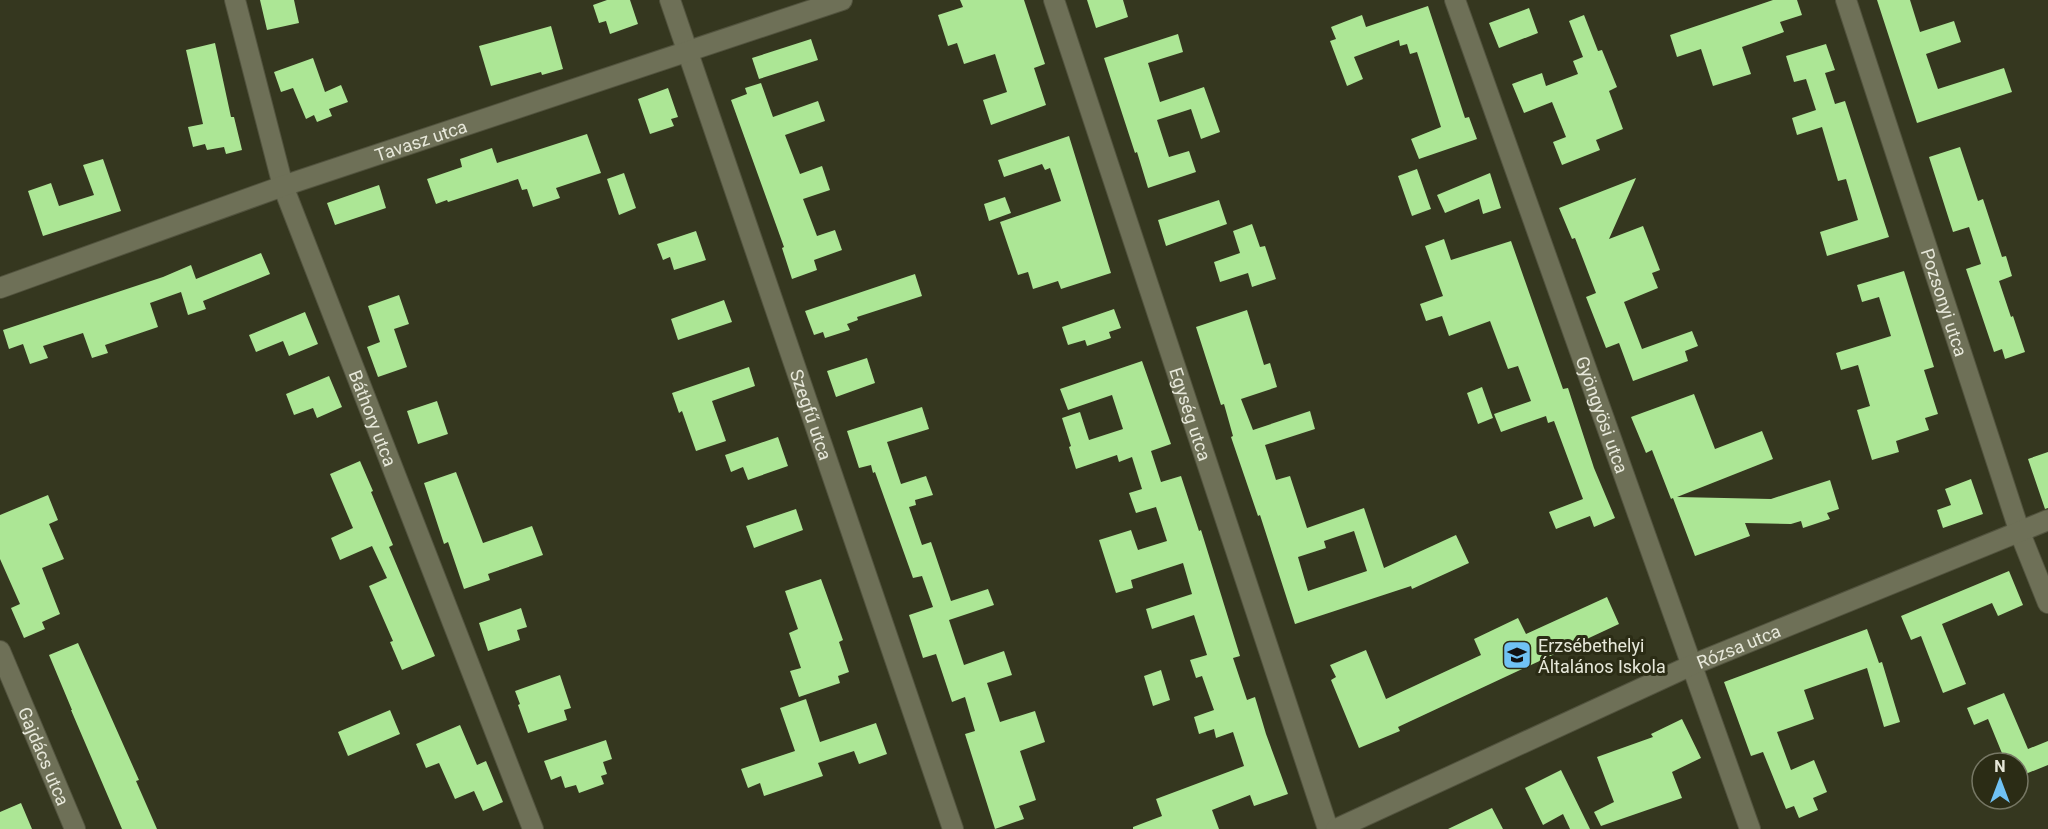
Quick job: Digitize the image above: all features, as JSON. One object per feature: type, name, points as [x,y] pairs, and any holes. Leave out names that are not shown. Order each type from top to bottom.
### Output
[{"type":"street","name":"Báthory utca","points":[[235,0],[284,186],[533,829]]},
{"type":"street","name":"Szegfű utca","points":[[670,0],[953,829]]},
{"type":"street","name":"Tavasz utca","points":[[0,288],[284,186],[842,0]]},
{"type":"street","name":"Egység utca","points":[[1054,0],[1328,829]]},
{"type":"street","name":"Gyöngyösi utca","points":[[1455,0],[1750,829]]},
{"type":"street","name":"Pozsonyi utca","points":[[1846,0],[2020,533],[2048,603]]},
{"type":"street","name":"Rózsa utca","points":[[1335,829],[1692,665],[2048,520]]},
{"type":"street","name":"Gajdács utca","points":[[0,651],[75,829]]},
{"type":"building","points":[[260,0],[294,0],[299,23],[267,30]]},
{"type":"building","points":[[607,0],[630,0],[638,24],[610,34],[606,21],[599,23],[593,5]]},
{"type":"building","points":[[960,0],[1024,0],[1045,64],[1034,68],[1046,105],[991,125],[983,100],[1007,92],[995,54],[964,64],[957,43],[948,46],[938,15],[963,7]]},
{"type":"building","points":[[1087,0],[1123,0],[1128,17],[1096,28]]},
{"type":"building","points":[[1773,0],[1797,0],[1802,15],[1780,22],[1784,32],[1742,47],[1751,74],[1713,86],[1701,49],[1677,57],[1670,35]]},
{"type":"building","points":[[1877,0],[1910,0],[1920,32],[1954,21],[1961,42],[1926,54],[1938,89],[2004,68],[2012,92],[1917,123]]},
{"type":"building","points":[[1428,6],[1465,118],[1469,117],[1477,139],[1419,159],[1411,139],[1441,127],[1417,52],[1410,54],[1407,44],[1400,46],[1399,40],[1354,57],[1363,79],[1347,86],[1330,41],[1336,39],[1331,27],[1362,15],[1366,27]]},
{"type":"building","points":[[1529,8],[1538,33],[1499,48],[1489,23]]},
{"type":"building","points":[[1584,15],[1598,51],[1602,50],[1617,87],[1609,91],[1623,129],[1596,140],[1600,150],[1562,165],[1553,142],[1566,137],[1552,102],[1524,113],[1512,84],[1542,73],[1546,86],[1578,74],[1573,61],[1583,57],[1569,21]]},
{"type":"building","points":[[551,26],[563,69],[542,75],[541,72],[491,86],[479,46]]},
{"type":"building","points":[[1178,34],[1183,52],[1148,63],[1160,102],[1204,87],[1220,132],[1201,139],[1191,109],[1157,120],[1169,157],[1189,151],[1196,172],[1148,188],[1104,58]]},
{"type":"building","points":[[811,39],[818,60],[759,79],[752,58]]},
{"type":"building","points":[[215,43],[231,117],[234,117],[242,150],[226,154],[224,147],[207,150],[205,144],[193,147],[188,127],[203,124],[186,50]]},
{"type":"building","points":[[1826,44],[1835,70],[1825,73],[1835,104],[1845,101],[1889,237],[1827,256],[1820,232],[1858,220],[1846,179],[1838,181],[1822,127],[1797,135],[1792,118],[1816,110],[1806,79],[1794,82],[1786,56]]},
{"type":"building","points":[[313,58],[325,92],[341,85],[348,102],[329,109],[332,116],[317,122],[314,115],[306,119],[293,88],[281,92],[274,72]]},
{"type":"building","points":[[761,83],[773,117],[818,101],[825,121],[785,135],[800,174],[822,166],[830,190],[803,199],[817,236],[835,230],[842,250],[814,260],[817,270],[792,279],[782,248],[784,247],[731,100],[747,94],[745,88]]},
{"type":"building","points":[[668,88],[678,117],[671,119],[674,126],[650,134],[638,99]]},
{"type":"building","points":[[587,134],[601,173],[556,188],[560,198],[533,207],[527,189],[522,190],[518,179],[436,204],[427,179],[462,167],[460,159],[492,148],[497,163]]},
{"type":"building","points":[[1069,136],[1111,273],[1061,289],[1058,281],[1033,289],[1028,272],[1018,275],[1000,222],[1061,201],[1050,168],[1045,170],[1042,164],[1004,177],[998,160]]},
{"type":"building","points":[[1960,147],[1978,201],[1983,199],[2002,257],[2006,256],[2012,276],[1999,281],[2025,352],[2005,359],[2002,349],[1994,352],[1966,269],[1981,264],[1969,227],[1953,232],[1929,157]]},
{"type":"building","points":[[103,159],[121,211],[43,236],[28,191],[51,183],[59,206],[94,195],[83,165]]},
{"type":"building","points":[[1417,169],[1431,209],[1412,216],[1398,176]]},
{"type":"building","points":[[624,173],[636,208],[619,215],[607,179]]},
{"type":"building","points":[[1490,173],[1501,208],[1483,214],[1479,199],[1445,213],[1437,195]]},
{"type":"building","points":[[1636,178],[1609,239],[1643,226],[1660,270],[1652,273],[1658,288],[1624,302],[1642,349],[1692,331],[1698,346],[1685,351],[1688,361],[1633,381],[1619,343],[1606,348],[1586,297],[1596,293],[1575,238],[1572,239],[1559,208]]},
{"type":"building","points":[[379,185],[386,208],[335,225],[327,203]]},
{"type":"building","points":[[1005,197],[1011,213],[989,221],[984,204]]},
{"type":"building","points":[[1219,200],[1227,224],[1166,246],[1158,220]]},
{"type":"building","points":[[1252,224],[1260,247],[1265,246],[1276,279],[1252,287],[1248,273],[1220,282],[1214,262],[1240,253],[1233,231]]},
{"type":"building","points":[[696,231],[706,260],[674,270],[670,257],[663,260],[657,244]]},
{"type":"building","points":[[1444,239],[1451,260],[1511,241],[1563,389],[1568,388],[1594,468],[1615,518],[1594,527],[1590,516],[1556,529],[1549,512],[1583,499],[1554,421],[1548,423],[1546,416],[1501,432],[1494,414],[1531,401],[1518,366],[1508,369],[1490,321],[1449,336],[1442,316],[1426,321],[1420,304],[1443,296],[1425,246]]},
{"type":"building","points":[[261,253],[270,274],[203,301],[206,309],[188,315],[181,292],[150,303],[158,327],[105,345],[108,353],[92,358],[83,333],[43,346],[48,358],[30,364],[23,344],[9,349],[3,330],[163,277],[191,265],[196,279]]},
{"type":"building","points":[[1904,271],[1934,367],[1924,370],[1938,414],[1925,418],[1929,430],[1896,441],[1899,452],[1872,460],[1857,410],[1870,406],[1858,365],[1841,370],[1836,353],[1891,336],[1879,297],[1862,302],[1857,285]]},
{"type":"building","points":[[915,274],[922,296],[857,317],[858,320],[847,324],[850,330],[825,338],[823,332],[814,335],[805,311]]},
{"type":"building","points":[[399,295],[409,324],[394,329],[407,367],[378,377],[367,347],[380,342],[368,306]]},
{"type":"building","points":[[724,300],[732,322],[678,340],[671,319]]},
{"type":"building","points":[[1114,309],[1121,328],[1109,332],[1111,338],[1087,346],[1085,340],[1068,345],[1062,327]]},
{"type":"building","points":[[1247,310],[1264,365],[1270,363],[1277,387],[1241,399],[1253,430],[1310,411],[1315,429],[1265,445],[1276,480],[1290,476],[1307,528],[1364,508],[1384,568],[1456,535],[1469,563],[1412,589],[1411,586],[1295,624],[1260,515],[1258,516],[1231,437],[1233,436],[1224,404],[1221,405],[1196,327]],"holes":[[[1354,531],[1367,571],[1308,591],[1298,557],[1326,548],[1324,541]]]},
{"type":"building","points":[[305,312],[318,344],[289,356],[283,341],[256,352],[249,335]]},
{"type":"building","points":[[867,358],[875,383],[836,397],[827,371]]},
{"type":"building","points":[[1142,361],[1171,444],[1151,451],[1161,482],[1181,476],[1199,531],[1201,530],[1240,656],[1233,658],[1247,700],[1255,697],[1288,794],[1254,806],[1250,795],[1212,810],[1219,829],[1133,829],[1133,827],[1162,816],[1156,799],[1244,766],[1233,732],[1216,738],[1214,729],[1199,734],[1194,717],[1214,710],[1202,676],[1196,678],[1190,660],[1207,655],[1194,615],[1152,629],[1146,609],[1192,594],[1183,563],[1131,580],[1133,588],[1116,593],[1099,540],[1131,530],[1138,550],[1167,541],[1156,507],[1136,513],[1129,493],[1142,489],[1132,457],[1119,462],[1117,455],[1076,469],[1062,418],[1080,412],[1089,440],[1123,429],[1112,395],[1068,410],[1060,389]]},
{"type":"building","points":[[749,367],[755,386],[712,401],[726,441],[696,451],[682,411],[679,413],[672,393]]},
{"type":"building","points":[[329,376],[342,407],[317,418],[313,408],[294,415],[286,394]]},
{"type":"building","points":[[1482,387],[1493,418],[1478,424],[1467,393]]},
{"type":"building","points":[[1694,394],[1715,449],[1762,431],[1773,459],[1677,497],[1771,499],[1830,480],[1839,509],[1827,513],[1830,519],[1803,528],[1801,521],[1791,524],[1745,523],[1750,536],[1695,556],[1652,450],[1646,453],[1631,417]]},
{"type":"building","points":[[437,401],[448,434],[418,444],[407,411]]},
{"type":"building","points":[[922,407],[929,429],[887,442],[901,484],[926,476],[933,495],[915,500],[916,505],[909,507],[922,545],[931,542],[951,601],[988,589],[994,605],[949,620],[964,665],[1004,651],[1012,675],[987,683],[1000,722],[1035,711],[1045,742],[1020,751],[1036,800],[1019,806],[1024,819],[995,829],[965,734],[975,731],[965,697],[952,702],[936,654],[923,658],[909,615],[933,607],[922,576],[913,578],[875,472],[873,473],[871,465],[859,468],[847,431]]},
{"type":"building","points":[[778,437],[788,466],[748,480],[743,467],[731,472],[725,455]]},
{"type":"building","points":[[2048,452],[2048,508],[2045,509],[2028,459]]},
{"type":"building","points":[[360,461],[393,545],[389,547],[435,656],[402,670],[390,642],[393,641],[369,586],[387,578],[372,546],[340,560],[331,538],[353,528],[330,474]]},
{"type":"building","points":[[456,472],[483,543],[532,526],[543,555],[488,574],[490,580],[464,589],[448,542],[444,544],[424,483]]},
{"type":"building","points":[[1971,479],[1983,514],[1943,528],[1937,510],[1951,505],[1945,489]]},
{"type":"building","points":[[48,495],[58,520],[49,524],[64,559],[42,568],[60,614],[42,622],[45,629],[24,638],[11,608],[20,604],[0,559],[0,515]]},
{"type":"building","points":[[796,509],[803,530],[754,548],[746,526]]},
{"type":"building","points":[[2009,571],[2023,605],[1998,616],[1992,603],[1942,624],[1966,684],[1943,693],[1921,636],[1911,640],[1901,616]]},
{"type":"building","points":[[821,579],[843,640],[839,642],[849,672],[838,676],[840,683],[799,697],[790,671],[801,668],[789,633],[798,629],[785,591]]},
{"type":"building","points":[[1607,597],[1619,624],[1398,727],[1400,731],[1359,748],[1331,680],[1336,677],[1330,665],[1366,650],[1386,699],[1481,655],[1474,639],[1518,618],[1526,634]]},
{"type":"building","points":[[521,608],[527,627],[517,630],[520,640],[488,651],[479,623]]},
{"type":"building","points":[[1867,629],[1879,663],[1882,662],[1900,722],[1884,727],[1867,668],[1804,690],[1814,719],[1777,732],[1791,770],[1814,760],[1827,792],[1813,798],[1818,810],[1799,818],[1794,806],[1786,809],[1763,752],[1751,756],[1724,682]]},
{"type":"building","points":[[78,643],[139,780],[136,781],[157,829],[122,829],[71,710],[49,655]]},
{"type":"building","points":[[1161,670],[1170,700],[1153,706],[1144,676]]},
{"type":"building","points":[[560,675],[571,708],[564,710],[567,720],[528,733],[515,691]]},
{"type":"building","points":[[2004,693],[2028,749],[2048,741],[2048,765],[2030,772],[2030,751],[2001,751],[1988,719],[1974,725],[1967,708]]},
{"type":"building","points":[[806,699],[820,742],[876,723],[887,754],[859,764],[854,751],[818,763],[823,776],[764,796],[760,783],[748,788],[741,769],[795,751],[780,708]]},
{"type":"building","points":[[390,710],[400,734],[348,756],[338,732]]},
{"type":"building","points":[[1682,719],[1701,758],[1672,772],[1682,798],[1601,826],[1594,812],[1614,802],[1597,757],[1653,737],[1651,734]]},
{"type":"building","points":[[460,725],[477,765],[486,761],[503,802],[483,811],[474,791],[455,799],[439,763],[426,768],[416,744]]},
{"type":"building","points":[[606,740],[612,759],[603,762],[607,774],[601,776],[604,784],[579,793],[576,785],[565,788],[561,776],[551,780],[544,761]]},
{"type":"building","points":[[1561,770],[1590,829],[1570,829],[1563,814],[1543,825],[1525,788]]},
{"type":"building","points":[[21,803],[32,829],[0,829],[0,812]]},
{"type":"building","points":[[1492,808],[1503,829],[1448,829]]},
{"type":"place","name":"Erzsébethelyi Általános Iskola","points":[[1517,655]]}]
